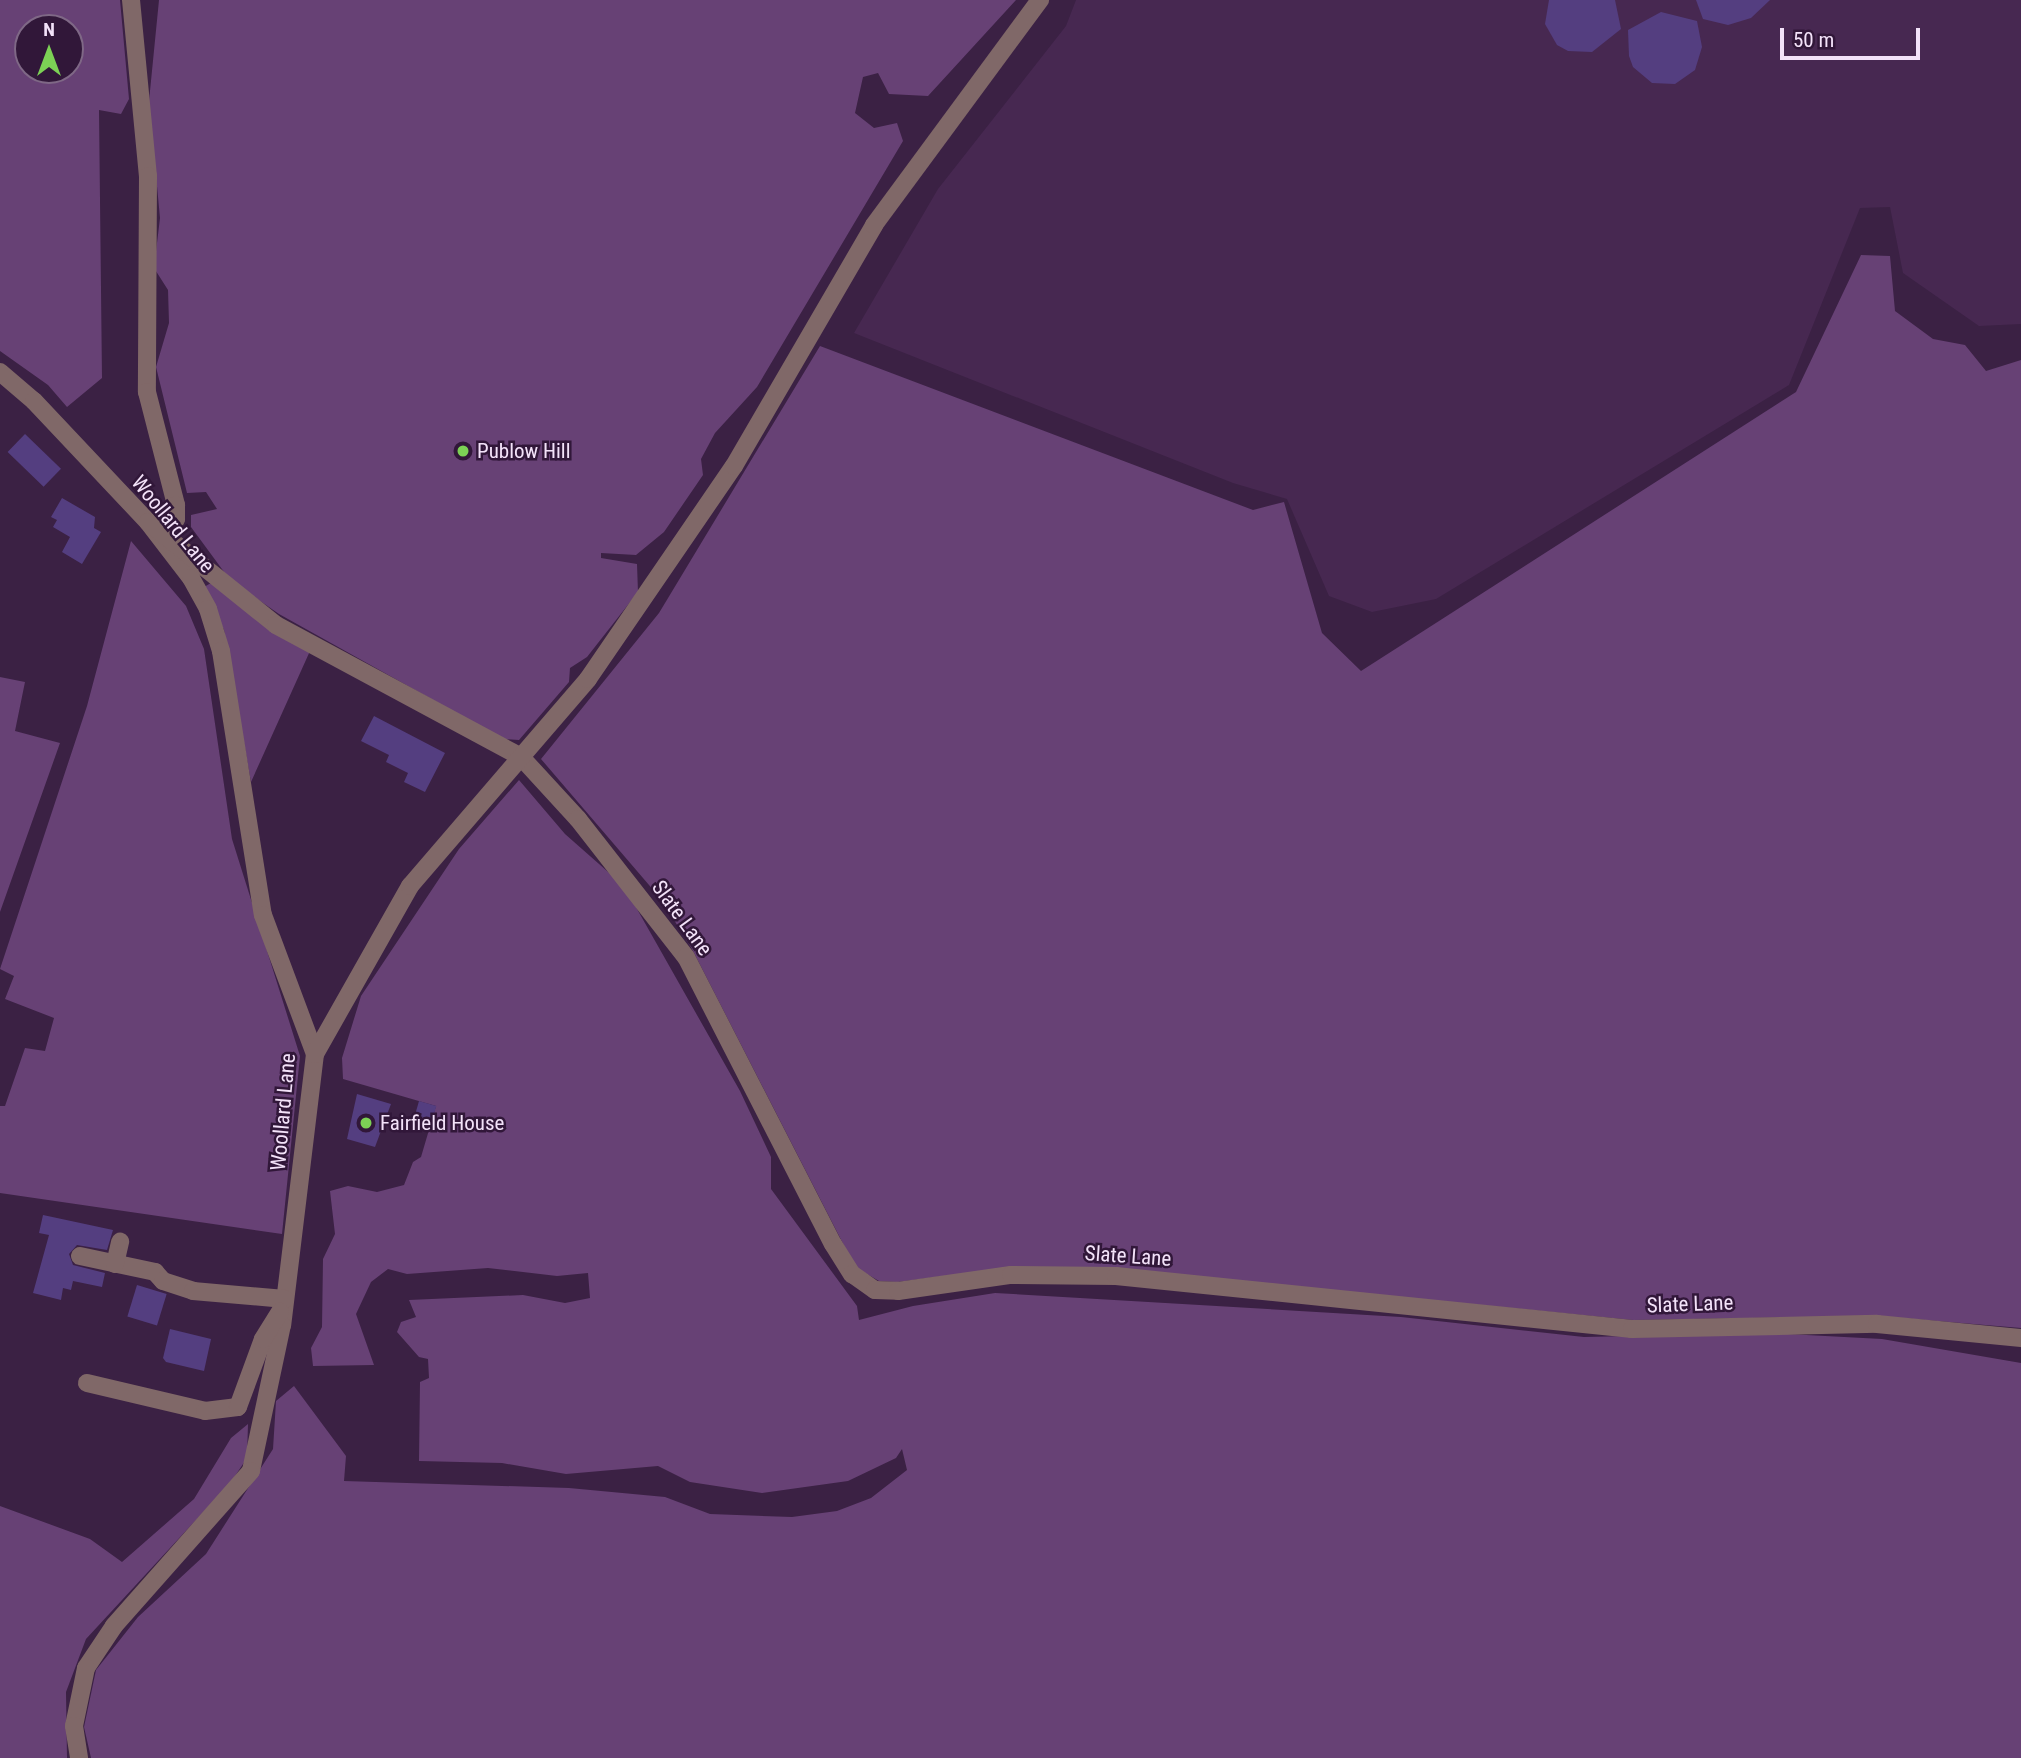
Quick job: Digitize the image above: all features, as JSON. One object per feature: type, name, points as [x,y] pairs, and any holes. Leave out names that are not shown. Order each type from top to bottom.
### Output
[{"type":"street","points":[[131,0],[148,176],[147,392],[176,505],[176,519],[167,538]]},
{"type":"street","points":[[315,1054],[410,886],[588,679],[660,578],[734,466],[874,225],[1040,0]]},
{"type":"street","name":"Woollard Lane","points":[[0,372],[34,401],[148,522],[191,578],[208,609],[221,651],[264,915],[315,1054],[285,1303],[251,1471],[114,1626],[86,1668],[74,1726],[79,1758]]},
{"type":"street","name":"Slate Lane","points":[[148,522],[276,625],[521,757],[578,819],[686,957],[833,1244],[852,1274],[875,1290],[898,1291],[1011,1275],[1116,1276],[1632,1329],[1877,1325],[2021,1338]]},
{"type":"street","points":[[115,1264],[120,1242]]},
{"type":"street","points":[[80,1256],[155,1272],[163,1281],[193,1291],[285,1303],[263,1339],[238,1407],[205,1411],[87,1383]]},
{"type":"shaded area","points":[[0,0],[120,0],[129,99],[121,114],[99,110],[102,378],[67,407],[48,385],[0,351]]},
{"type":"shaded area","points":[[159,0],[1016,0],[928,96],[889,94],[878,73],[863,77],[855,113],[874,128],[897,123],[903,141],[757,387],[715,433],[701,459],[703,475],[664,532],[636,555],[601,553],[601,558],[637,564],[638,592],[587,657],[570,668],[569,682],[519,740],[503,739],[279,614],[230,580],[191,527],[191,515],[217,509],[206,492],[187,493],[156,367],[169,323],[168,290],[154,268],[160,218],[149,101]]},
{"type":"shaded area","points":[[1076,0],[2021,0],[2021,324],[1979,326],[1903,273],[1890,207],[1860,208],[1789,385],[1436,599],[1372,612],[1329,596],[1287,499],[1233,483],[854,333],[938,189],[1066,26]]},
{"type":"shaded area","points":[[1861,255],[1890,256],[1895,311],[1933,339],[1965,345],[1986,371],[2021,360],[2021,1328],[1878,1316],[1633,1320],[1176,1275],[1008,1268],[897,1282],[879,1281],[855,1267],[692,949],[661,899],[541,759],[659,613],[820,346],[1253,510],[1284,502],[1322,633],[1361,671],[1796,392]]},
{"type":"shaded area","points":[[131,541],[186,606],[204,649],[232,839],[300,1056],[282,1234],[0,1193],[0,1106],[5,1106],[25,1048],[45,1051],[54,1018],[5,999],[14,976],[0,969],[87,706]]},
{"type":"shaded area","points":[[211,583],[265,626],[310,651],[251,782],[224,630],[204,587]]},
{"type":"shaded area","points":[[0,677],[25,682],[15,731],[60,743],[0,912]]},
{"type":"shaded area","points":[[519,780],[565,834],[624,886],[740,1091],[771,1157],[771,1189],[857,1306],[859,1320],[913,1306],[995,1293],[1401,1317],[1584,1337],[1770,1333],[1882,1339],[2021,1363],[2021,1758],[91,1758],[84,1727],[96,1670],[138,1617],[206,1554],[273,1449],[276,1401],[294,1386],[346,1456],[344,1481],[569,1488],[665,1497],[710,1514],[792,1517],[837,1511],[871,1498],[907,1470],[902,1449],[896,1458],[848,1481],[762,1493],[690,1482],[658,1466],[566,1474],[502,1463],[419,1461],[420,1382],[429,1378],[428,1359],[419,1357],[397,1332],[401,1322],[416,1317],[409,1300],[523,1295],[565,1303],[590,1298],[588,1273],[557,1276],[488,1268],[407,1274],[388,1269],[371,1282],[356,1314],[374,1365],[313,1366],[311,1348],[322,1327],[323,1259],[335,1234],[330,1191],[348,1186],[377,1192],[404,1185],[413,1162],[421,1157],[436,1106],[343,1079],[342,1058],[361,996],[459,849]]},
{"type":"shaded area","points":[[248,1424],[247,1458],[231,1482],[86,1639],[66,1692],[67,1758],[0,1758],[0,1506],[90,1539],[122,1562],[194,1499],[231,1438]]},
{"type":"building","points":[[1549,0],[1615,0],[1621,29],[1592,52],[1568,51],[1557,45],[1545,24]]},
{"type":"building","points":[[1696,0],[1770,0],[1751,18],[1728,25],[1703,19]]},
{"type":"building","points":[[1661,12],[1697,21],[1702,47],[1695,70],[1675,84],[1652,83],[1633,67],[1629,56],[1628,30]]},
{"type":"building","points":[[25,434],[61,469],[44,487],[8,452]]},
{"type":"building","points":[[62,498],[95,517],[94,528],[101,532],[82,564],[62,552],[70,537],[53,527],[57,520],[51,517]]},
{"type":"building","points":[[374,716],[445,753],[425,792],[404,782],[408,773],[386,762],[389,755],[361,741]]},
{"type":"building","name":"Fairfield House","points":[[357,1094],[391,1104],[375,1147],[347,1139]]},
{"type":"building","points":[[419,1101],[436,1106],[431,1126],[413,1121]]},
{"type":"building","points":[[43,1215],[113,1230],[107,1250],[77,1245],[69,1254],[73,1265],[105,1273],[102,1287],[73,1281],[71,1290],[63,1288],[61,1300],[33,1293],[49,1235],[39,1233]]},
{"type":"building","points":[[137,1285],[167,1294],[157,1326],[127,1317]]},
{"type":"building","points":[[170,1329],[211,1339],[204,1371],[166,1362],[163,1358]]},
{"type":"place","name":"Publow Hill","points":[[463,451]]},
{"type":"place","name":"Fairfield House","points":[[366,1123]]}]
